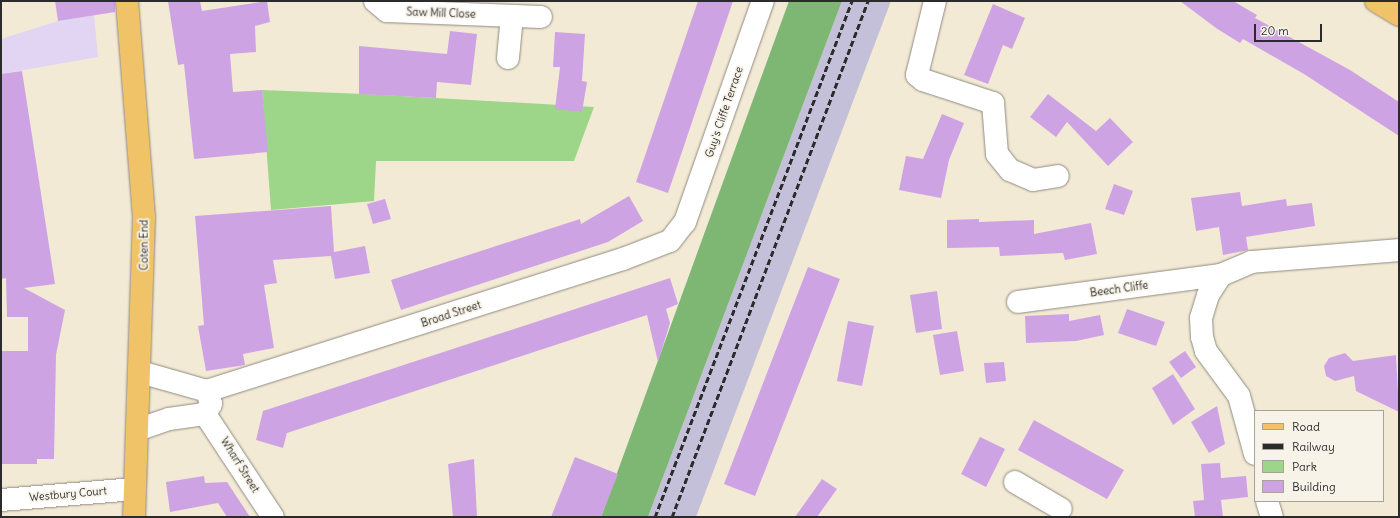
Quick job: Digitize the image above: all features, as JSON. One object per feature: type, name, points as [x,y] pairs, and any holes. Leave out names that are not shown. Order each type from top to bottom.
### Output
[{"type":"main road","name":"Coten End","points":[[127,1],[144,209],[140,372],[134,517]]},
{"type":"main road","points":[[1376,1],[1399,15]]},
{"type":"street","name":"Saw Mill Close","points":[[375,1],[387,11],[541,17]]},
{"type":"street","name":"Guy's Cliffe Terrace","points":[[685,222],[763,1]]},
{"type":"street","points":[[934,1],[917,75],[923,80],[994,103],[997,154],[1010,170],[1033,180],[1058,176]]},
{"type":"street","points":[[508,58],[512,16]]},
{"type":"street","name":"Broad Street","points":[[207,391],[623,259],[670,240],[685,222]]},
{"type":"street","name":"Beech Cliffe","points":[[1018,302],[1221,275],[1251,262],[1399,250]]},
{"type":"street","points":[[1221,275],[1208,295],[1201,318],[1202,337],[1206,351],[1239,396],[1254,450]]},
{"type":"street","points":[[137,430],[169,419],[205,414],[211,404],[207,391],[140,372]]},
{"type":"street","name":"Wharf Street","points":[[205,414],[273,517]]},
{"type":"street","points":[[1015,482],[1048,509]]},
{"type":"street","name":"Westbury Court","points":[[1,500],[134,490]]},
{"type":"street","points":[[1267,502],[1272,517]]},
{"type":"shaded area","points":[[842,1],[891,1],[696,517],[648,517]]},
{"type":"shaded area","points":[[94,15],[98,57],[1,74],[1,39],[58,21]]},
{"type":"green space","points":[[789,1],[842,1],[648,517],[601,517]]},
{"type":"green space","points":[[262,90],[365,94],[594,107],[574,161],[376,161],[374,201],[271,210]]},
{"type":"building","points":[[55,1],[115,1],[115,12],[58,21]]},
{"type":"building","points":[[168,1],[200,1],[202,11],[267,1],[270,22],[255,26],[256,52],[230,54],[233,92],[262,90],[268,152],[194,159],[184,64],[178,65]]},
{"type":"building","points":[[698,1],[733,1],[668,193],[636,182]]},
{"type":"building","points":[[1180,1],[1233,1],[1257,15],[1255,18],[1350,70],[1399,102],[1399,136],[1304,74],[1243,39],[1240,43],[1216,28]]},
{"type":"building","points":[[993,4],[1025,18],[1012,49],[1003,45],[988,84],[964,75]]},
{"type":"building","points":[[450,31],[477,34],[471,85],[437,82],[436,98],[359,94],[359,46],[447,54]]},
{"type":"building","points":[[555,32],[585,34],[582,81],[587,82],[582,112],[555,109],[560,67],[553,67]]},
{"type":"building","points":[[22,71],[55,284],[24,288],[65,310],[56,355],[54,459],[37,459],[37,464],[1,464],[1,351],[28,351],[28,317],[7,317],[6,278],[1,279],[1,74]]},
{"type":"building","points":[[1048,94],[1096,131],[1110,118],[1133,142],[1108,166],[1067,122],[1056,137],[1030,117]]},
{"type":"building","points":[[942,114],[964,123],[949,160],[941,198],[899,190],[906,156],[923,159]]},
{"type":"building","points":[[1114,184],[1133,191],[1124,215],[1105,209]]},
{"type":"building","points":[[1240,192],[1242,206],[1286,199],[1287,206],[1312,203],[1315,226],[1246,237],[1248,250],[1223,255],[1219,227],[1196,231],[1191,198]]},
{"type":"building","points":[[629,196],[643,221],[608,242],[401,310],[391,280],[580,219],[581,224]]},
{"type":"building","points":[[385,199],[391,219],[373,224],[367,204]]},
{"type":"building","points":[[331,206],[334,252],[365,246],[370,273],[335,279],[331,256],[273,260],[277,283],[264,285],[274,348],[243,354],[245,365],[206,371],[198,326],[204,325],[195,216]]},
{"type":"building","points":[[979,219],[979,222],[1034,220],[1034,234],[1091,223],[1097,254],[1065,260],[1063,253],[1000,256],[999,247],[947,248],[947,220]]},
{"type":"building","points":[[808,267],[840,279],[755,496],[724,484]]},
{"type":"building","points":[[670,278],[678,304],[666,309],[670,323],[658,362],[647,315],[287,433],[283,448],[256,440],[263,411]]},
{"type":"building","points":[[937,291],[942,329],[916,333],[910,295]]},
{"type":"building","points":[[1127,309],[1165,322],[1156,346],[1118,333]]},
{"type":"building","points":[[1069,314],[1069,321],[1100,315],[1104,335],[1076,341],[1026,343],[1025,316]]},
{"type":"building","points":[[848,321],[874,326],[862,386],[837,381]]},
{"type":"building","points":[[957,331],[964,371],[940,375],[933,335]]},
{"type":"building","points":[[1185,351],[1196,367],[1181,378],[1169,362]]},
{"type":"building","points":[[1345,353],[1353,361],[1396,355],[1399,412],[1356,391],[1354,376],[1335,381],[1326,376],[1324,366],[1329,358]]},
{"type":"building","points":[[1004,362],[1006,381],[986,383],[984,363]]},
{"type":"building","points":[[1173,374],[1195,409],[1173,425],[1152,388]]},
{"type":"building","points":[[1217,406],[1225,444],[1209,453],[1191,422]]},
{"type":"building","points":[[1034,420],[1124,470],[1107,499],[1018,450]]},
{"type":"building","points":[[980,437],[1005,449],[986,487],[961,474]]},
{"type":"building","points":[[575,457],[618,474],[601,517],[551,517]]},
{"type":"building","points":[[474,459],[477,517],[453,517],[448,464]]},
{"type":"building","points":[[1220,463],[1221,478],[1246,476],[1248,497],[1221,500],[1223,517],[1195,517],[1193,501],[1204,500],[1201,464]]},
{"type":"building","points":[[204,476],[205,483],[227,482],[250,517],[227,517],[218,503],[170,512],[166,482]]},
{"type":"building","points":[[822,479],[837,489],[817,517],[795,517]]},
{"type":"railway","points":[[655,517],[852,1]]},
{"type":"railway","points":[[672,517],[868,1]]}]
